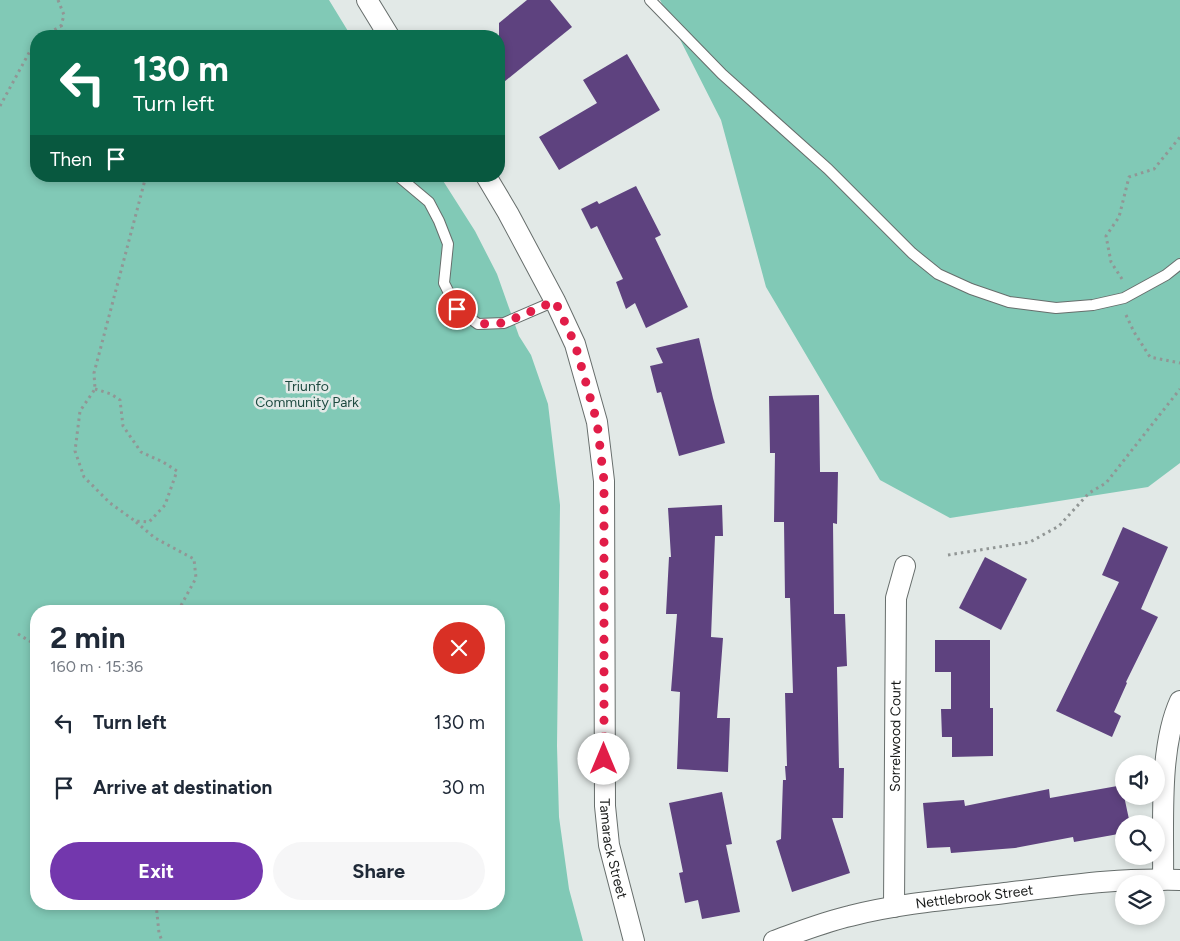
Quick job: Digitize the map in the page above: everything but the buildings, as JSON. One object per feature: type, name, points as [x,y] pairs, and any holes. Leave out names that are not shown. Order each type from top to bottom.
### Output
[{"type":"street","points":[[367,0],[385,30]]},
{"type":"street","name":"Tamarack Street","points":[[489,182],[508,213],[555,301],[575,344],[597,422],[604,481],[605,806],[609,845],[634,941]]},
{"type":"street","name":"Sorrelwood Court","points":[[894,907],[896,598],[905,566]]},
{"type":"street","points":[[1172,880],[1165,762],[1174,715],[1180,701]]},
{"type":"street","name":"Nettlebrook Street","points":[[774,941],[814,926],[894,907],[1078,884],[1172,880]]},
{"type":"lane","points":[[650,0],[722,74],[828,169],[912,253],[938,274],[971,289],[1009,302],[1056,308],[1093,305],[1124,298],[1166,275],[1180,264]]},
{"type":"lane","points":[[405,182],[429,202],[448,244],[444,284],[457,309],[478,324],[504,323],[555,301]]},
{"type":"path","points":[[54,30],[61,26],[64,15],[58,0]]},
{"type":"path","points":[[61,26],[63,30]]},
{"type":"path","points":[[0,106],[30,51]]},
{"type":"path","points":[[1180,138],[1154,170],[1129,176],[1119,217],[1106,236],[1111,262],[1124,283],[1124,311],[1134,332],[1150,357],[1180,363]]},
{"type":"path","points":[[144,182],[94,373],[95,389],[80,412],[75,451],[84,478],[110,503],[155,538],[194,559],[196,578],[181,605]]},
{"type":"path","points":[[95,389],[111,394],[120,400],[123,426],[141,452],[164,462],[177,471],[166,505],[149,522],[135,521]]},
{"type":"path","points":[[948,555],[1030,542],[1059,526],[1089,493],[1106,483],[1180,389]]},
{"type":"path","points":[[18,634],[30,641]]},
{"type":"path","points":[[157,910],[159,933],[162,941]]},
{"type":"green space","name":"Triunfo Community Park","points":[[0,0],[329,0],[347,30],[30,30],[30,182],[444,182],[475,231],[497,274],[519,336],[531,355],[548,404],[560,505],[557,746],[559,817],[569,889],[583,941],[0,941]]},
{"type":"green space","points":[[660,0],[1180,0],[1180,463],[1148,487],[950,518],[880,480],[766,287],[721,120]]},
{"type":"route","points":[[457,309],[478,324],[504,323],[555,301],[575,344],[597,422],[604,481],[604,759]]}]
